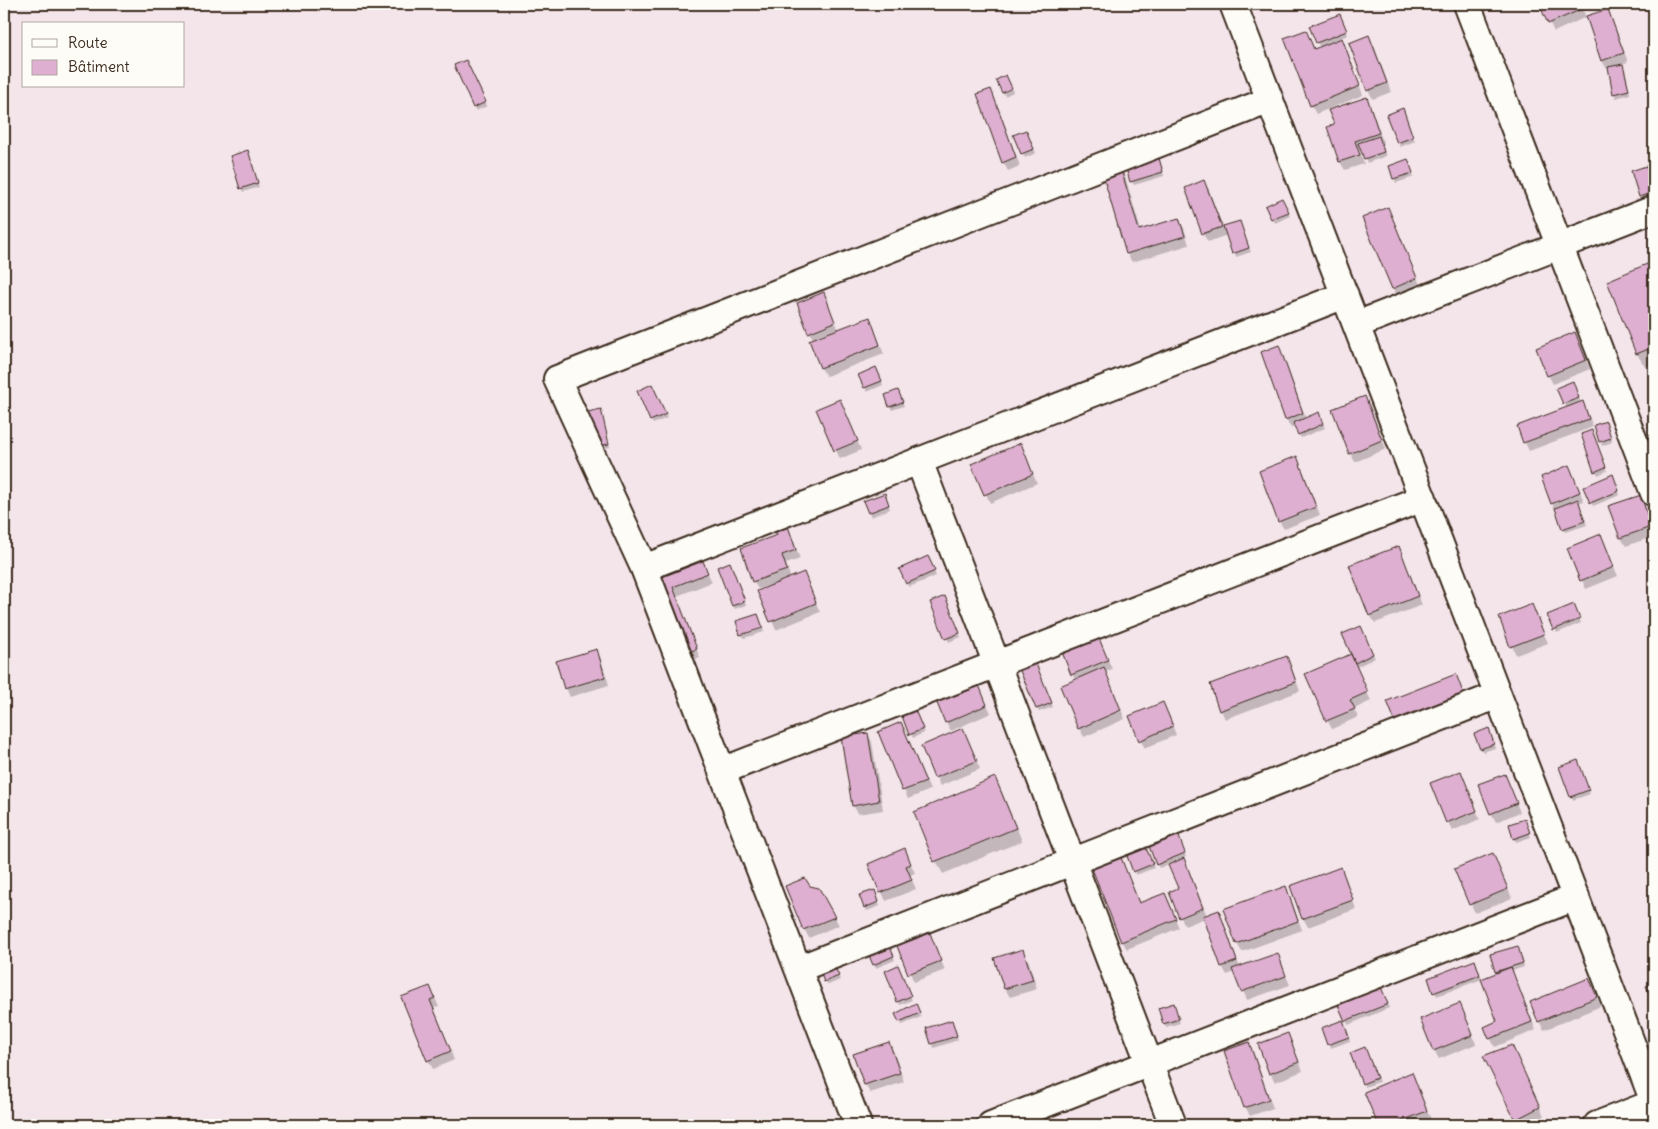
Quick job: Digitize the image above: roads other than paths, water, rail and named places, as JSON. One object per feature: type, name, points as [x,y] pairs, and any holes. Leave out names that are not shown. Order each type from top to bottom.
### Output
[{"type":"street","points":[[1233,4],[1654,1103],[1597,1125]]},
{"type":"street","points":[[1467,4],[1654,493]]},
{"type":"street","points":[[858,1125],[644,568],[557,379],[1270,100]]},
{"type":"street","points":[[1356,325],[1654,209]]},
{"type":"street","points":[[644,568],[1344,295]]},
{"type":"street","points":[[919,461],[1174,1125]]},
{"type":"street","points":[[722,771],[1423,498]]},
{"type":"street","points":[[798,969],[1498,695]]},
{"type":"street","points":[[991,1125],[1576,897]]}]
